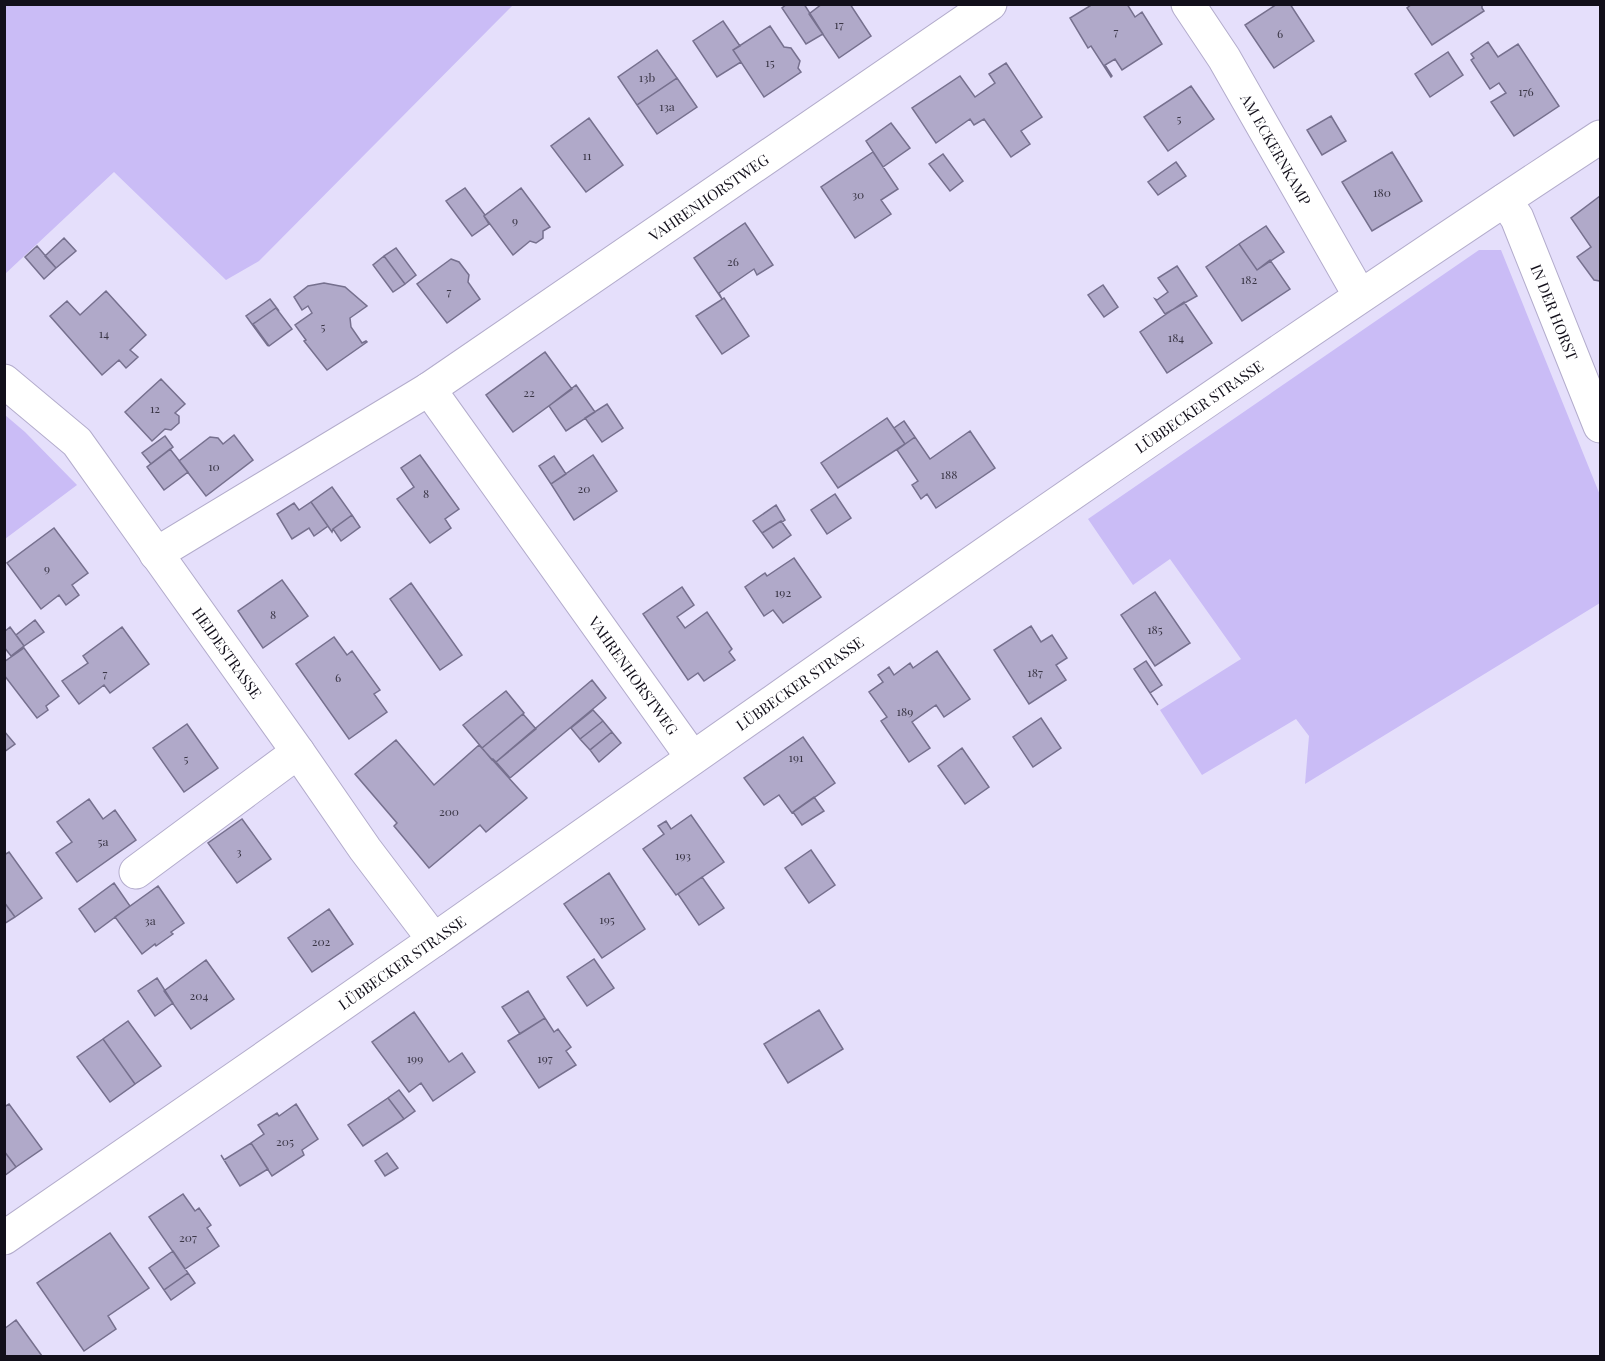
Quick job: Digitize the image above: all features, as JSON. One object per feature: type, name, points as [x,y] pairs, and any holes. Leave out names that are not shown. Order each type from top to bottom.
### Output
[{"type":"street","name":"VAHRENHORSTWEG","points":[[156,554],[429,389],[990,4]]},
{"type":"street","name":"AM ECKERNKAMP","points":[[1188,4],[1224,58],[1360,296]]},
{"type":"street","name":"LÜBBECKER STRASSE","points":[[4,1238],[434,940],[692,757],[1360,296],[1600,137]]},
{"type":"street","name":"IN DER HORST","points":[[1505,200],[1518,218],[1600,426]]},
{"type":"street","name":"HEIDESTRASSE","points":[[4,381],[77,442],[365,849],[434,940]]},
{"type":"street","name":"VAHRENHORSTWEG","points":[[429,389],[692,757]]},
{"type":"street","points":[[136,872],[298,752]]},
{"type":"shaded area","points":[[4,5],[513,5],[259,261],[226,280],[114,172],[5,274]]},
{"type":"shaded area","points":[[1479,250],[1501,250],[1600,495],[1600,603],[1305,784],[1309,736],[1296,719],[1202,775],[1160,710],[1241,659],[1170,559],[1133,585],[1088,519]]},
{"type":"shaded area","points":[[5,415],[77,485],[5,539]]},
{"type":"building","points":[[787,4],[804,4],[823,34],[806,44],[782,8]]},
{"type":"building","points":[[822,4],[850,4],[871,36],[839,58],[809,14]]},
{"type":"building","points":[[1093,4],[1127,4],[1135,17],[1142,12],[1162,44],[1122,70],[1115,59],[1105,65],[1111,77],[1091,46],[1088,48],[1070,18]]},
{"type":"building","points":[[1277,4],[1290,4],[1314,41],[1274,68],[1245,25]]},
{"type":"building","points":[[1412,4],[1482,4],[1484,11],[1432,45],[1407,8]]},
{"type":"building","points":[[723,21],[740,46],[733,50],[741,62],[717,77],[693,41]]},
{"type":"building","points":[[770,26],[784,47],[791,48],[800,61],[798,68],[801,72],[764,97],[733,50]]},
{"type":"building","points":[[1488,42],[1498,57],[1518,44],[1559,106],[1514,136],[1491,102],[1506,93],[1499,83],[1490,89],[1471,60],[1474,58],[1471,54]]},
{"type":"building","points":[[657,50],[677,78],[637,105],[618,77]]},
{"type":"building","points":[[1448,52],[1463,75],[1430,97],[1415,74]]},
{"type":"building","points":[[1006,63],[1042,117],[1021,131],[1030,144],[1011,157],[984,119],[974,125],[970,119],[936,143],[912,108],[960,76],[975,97],[995,83],[989,74]]},
{"type":"building","points":[[677,78],[697,107],[657,134],[637,105]]},
{"type":"building","points":[[1191,86],[1214,119],[1168,151],[1144,117]]},
{"type":"building","points":[[1331,116],[1346,141],[1322,155],[1307,130]]},
{"type":"building","points":[[589,118],[623,165],[586,192],[551,146]]},
{"type":"building","points":[[891,123],[910,148],[883,167],[866,141]]},
{"type":"building","points":[[873,152],[898,189],[881,200],[891,214],[855,238],[821,187]]},
{"type":"building","points":[[1392,152],[1422,201],[1372,231],[1342,182]]},
{"type":"building","points":[[943,154],[963,181],[950,191],[929,164]]},
{"type":"building","points":[[1176,162],[1186,176],[1158,195],[1148,182]]},
{"type":"building","points":[[465,188],[489,224],[472,236],[446,201]]},
{"type":"building","points":[[521,188],[550,227],[543,231],[543,238],[536,243],[530,241],[513,255],[484,216]]},
{"type":"building","points":[[1600,196],[1600,281],[1594,280],[1577,257],[1591,247],[1571,218]]},
{"type":"building","points":[[745,223],[773,265],[757,275],[754,269],[719,293],[722,299],[694,258]]},
{"type":"building","points":[[1266,226],[1284,252],[1257,270],[1239,244]]},
{"type":"building","points":[[64,238],[76,251],[56,268],[45,256]]},
{"type":"building","points":[[1239,244],[1257,270],[1270,260],[1290,289],[1242,321],[1206,267]]},
{"type":"building","points":[[37,246],[56,268],[44,279],[25,257]]},
{"type":"building","points":[[396,248],[416,275],[405,284],[384,256]]},
{"type":"building","points":[[384,256],[405,284],[393,292],[373,265]]},
{"type":"building","points":[[451,259],[459,262],[469,275],[468,282],[480,299],[447,323],[417,284]]},
{"type":"building","points":[[1177,266],[1197,296],[1165,314],[1155,299],[1157,300],[1168,292],[1158,278]]},
{"type":"building","points":[[324,283],[345,287],[367,306],[350,318],[351,327],[362,343],[367,342],[327,370],[304,341],[306,340],[295,325],[312,313],[308,306],[302,310],[294,297],[308,286]]},
{"type":"building","points":[[1103,285],[1118,307],[1104,317],[1088,295]]},
{"type":"building","points":[[106,291],[146,335],[130,350],[138,357],[126,368],[119,360],[102,375],[50,316],[67,301],[80,315]]},
{"type":"building","points":[[724,298],[749,336],[722,354],[696,316]]},
{"type":"building","points":[[270,299],[279,311],[276,308],[253,324],[268,346],[246,316]]},
{"type":"building","points":[[1184,302],[1212,343],[1167,373],[1140,332]]},
{"type":"building","points":[[276,308],[292,329],[269,346],[253,324]]},
{"type":"building","points":[[545,352],[572,389],[513,432],[486,395]]},
{"type":"building","points":[[161,379],[185,404],[175,413],[179,416],[179,423],[171,430],[165,429],[152,441],[125,412]]},
{"type":"building","points":[[576,385],[595,412],[566,431],[549,406]]},
{"type":"building","points":[[607,404],[623,428],[602,442],[585,418]]},
{"type":"building","points":[[887,418],[905,444],[838,488],[821,463]]},
{"type":"building","points":[[904,421],[915,437],[905,444],[894,428]]},
{"type":"building","points":[[970,431],[995,468],[936,508],[927,494],[921,499],[912,485],[918,481],[897,450],[915,437],[930,459]]},
{"type":"building","points":[[234,435],[253,460],[206,496],[179,461],[210,437],[218,438],[223,444]]},
{"type":"building","points":[[165,436],[173,447],[151,464],[142,453]]},
{"type":"building","points":[[170,449],[188,472],[164,490],[147,467]]},
{"type":"building","points":[[420,455],[459,509],[445,519],[451,528],[430,543],[397,499],[414,487],[401,468]]},
{"type":"building","points":[[593,455],[617,491],[574,520],[551,484]]},
{"type":"building","points":[[554,456],[566,474],[551,484],[539,466]]},
{"type":"building","points":[[332,487],[352,515],[332,532],[311,502]]},
{"type":"building","points":[[835,494],[851,518],[827,534],[811,510]]},
{"type":"building","points":[[311,502],[328,526],[314,536],[309,528],[292,539],[277,514],[294,503],[299,510]]},
{"type":"building","points":[[776,505],[785,520],[762,533],[753,521]]},
{"type":"building","points":[[352,515],[360,527],[341,541],[333,529]]},
{"type":"building","points":[[781,521],[791,535],[773,548],[762,533]]},
{"type":"building","points":[[54,528],[88,573],[72,585],[79,595],[66,605],[59,595],[41,609],[7,563]]},
{"type":"building","points":[[794,558],[821,597],[783,623],[773,610],[764,616],[745,587],[765,573],[767,576]]},
{"type":"building","points":[[282,580],[308,616],[263,648],[238,611]]},
{"type":"building","points":[[411,583],[462,655],[440,670],[390,599]]},
{"type":"building","points":[[682,587],[694,605],[677,617],[685,628],[707,612],[732,649],[729,652],[735,660],[704,681],[698,673],[688,680],[643,614]]},
{"type":"building","points":[[1155,592],[1190,643],[1155,666],[1121,615]]},
{"type":"building","points":[[35,620],[44,632],[24,646],[16,635]]},
{"type":"building","points":[[1031,626],[1041,642],[1052,635],[1067,658],[1056,665],[1066,680],[1029,704],[994,650]]},
{"type":"building","points":[[10,627],[24,646],[11,656],[4,647],[4,632]]},
{"type":"building","points":[[122,627],[149,664],[110,693],[104,685],[79,704],[62,681],[88,663],[83,656]]},
{"type":"building","points":[[334,637],[347,655],[352,651],[380,690],[374,694],[387,712],[349,739],[296,664]]},
{"type":"building","points":[[24,648],[59,696],[46,706],[48,710],[37,718],[4,675],[4,662]]},
{"type":"building","points":[[937,651],[970,699],[944,717],[936,705],[912,722],[930,748],[909,762],[881,721],[887,717],[869,692],[883,682],[878,675],[889,667],[894,675],[910,663],[913,668]]},
{"type":"building","points":[[1146,661],[1162,685],[1150,693],[1134,669]]},
{"type":"building","points":[[592,680],[606,698],[510,778],[496,762]]},
{"type":"building","points":[[506,691],[524,713],[482,748],[463,725]]},
{"type":"building","points":[[593,710],[603,721],[580,739],[571,728]]},
{"type":"building","points":[[523,714],[536,729],[496,762],[492,760],[482,748]]},
{"type":"building","points":[[1041,718],[1061,748],[1033,767],[1013,737]]},
{"type":"building","points":[[603,721],[612,732],[590,750],[580,739]]},
{"type":"building","points":[[187,724],[218,768],[184,792],[153,748]]},
{"type":"building","points":[[4,731],[15,744],[4,752]]},
{"type":"building","points":[[612,732],[621,743],[599,762],[590,750]]},
{"type":"building","points":[[803,737],[835,783],[792,813],[779,795],[764,805],[744,778]]},
{"type":"building","points":[[396,740],[434,785],[479,745],[527,798],[486,832],[480,825],[429,868],[394,826],[397,823],[355,774]]},
{"type":"building","points":[[962,748],[989,787],[965,804],[938,766]]},
{"type":"building","points":[[814,797],[824,811],[802,825],[793,812]]},
{"type":"building","points":[[89,799],[103,819],[115,810],[136,840],[77,882],[56,853],[72,842],[57,822]]},
{"type":"building","points":[[691,815],[724,862],[676,895],[643,849],[664,834],[658,826],[666,821],[671,829]]},
{"type":"building","points":[[242,819],[271,859],[237,883],[208,843]]},
{"type":"building","points":[[811,850],[835,885],[809,903],[785,868]]},
{"type":"building","points":[[9,852],[42,898],[15,917],[4,902],[4,855]]},
{"type":"building","points":[[609,873],[645,929],[602,958],[564,904]]},
{"type":"building","points":[[702,877],[724,908],[699,925],[678,894]]},
{"type":"building","points":[[114,883],[130,906],[95,932],[79,909]]},
{"type":"building","points":[[158,886],[184,923],[171,932],[173,934],[142,954],[115,917]]},
{"type":"building","points":[[4,902],[15,917],[4,924]]},
{"type":"building","points":[[329,909],[353,944],[312,972],[288,938]]},
{"type":"building","points":[[594,959],[614,988],[587,1006],[567,977]]},
{"type":"building","points":[[206,960],[234,999],[191,1029],[164,991]]},
{"type":"building","points":[[157,978],[173,1003],[155,1016],[138,991]]},
{"type":"building","points":[[528,991],[545,1018],[520,1034],[502,1007]]},
{"type":"building","points":[[819,1010],[843,1049],[788,1083],[764,1044]]},
{"type":"building","points":[[414,1012],[449,1062],[462,1053],[475,1072],[433,1101],[421,1083],[409,1092],[372,1042]]},
{"type":"building","points":[[545,1018],[554,1032],[558,1029],[571,1047],[566,1051],[576,1065],[539,1088],[508,1041]]},
{"type":"building","points":[[128,1021],[161,1066],[135,1084],[103,1039]]},
{"type":"building","points":[[103,1039],[135,1084],[110,1102],[77,1057]]},
{"type":"building","points":[[399,1090],[415,1111],[404,1119],[388,1098]]},
{"type":"building","points":[[388,1098],[404,1119],[363,1146],[348,1125]]},
{"type":"building","points":[[9,1104],[42,1149],[16,1167],[4,1151],[4,1107]]},
{"type":"building","points":[[296,1104],[318,1139],[302,1150],[304,1155],[272,1176],[251,1143],[264,1134],[258,1125],[277,1113],[279,1116]]},
{"type":"building","points":[[251,1143],[268,1169],[240,1186],[224,1160]]},
{"type":"building","points":[[4,1151],[16,1167],[4,1176]]},
{"type":"building","points":[[387,1153],[398,1168],[385,1176],[375,1161]]},
{"type":"building","points":[[183,1194],[195,1211],[199,1208],[211,1225],[207,1228],[219,1246],[185,1269],[149,1217]]},
{"type":"building","points":[[110,1233],[149,1288],[108,1316],[116,1329],[84,1351],[37,1283]]},
{"type":"building","points":[[173,1251],[188,1273],[164,1290],[149,1268]]},
{"type":"building","points":[[188,1273],[195,1283],[171,1300],[164,1290]]},
{"type":"building","points":[[16,1320],[42,1356],[4,1356],[4,1329]]}]
